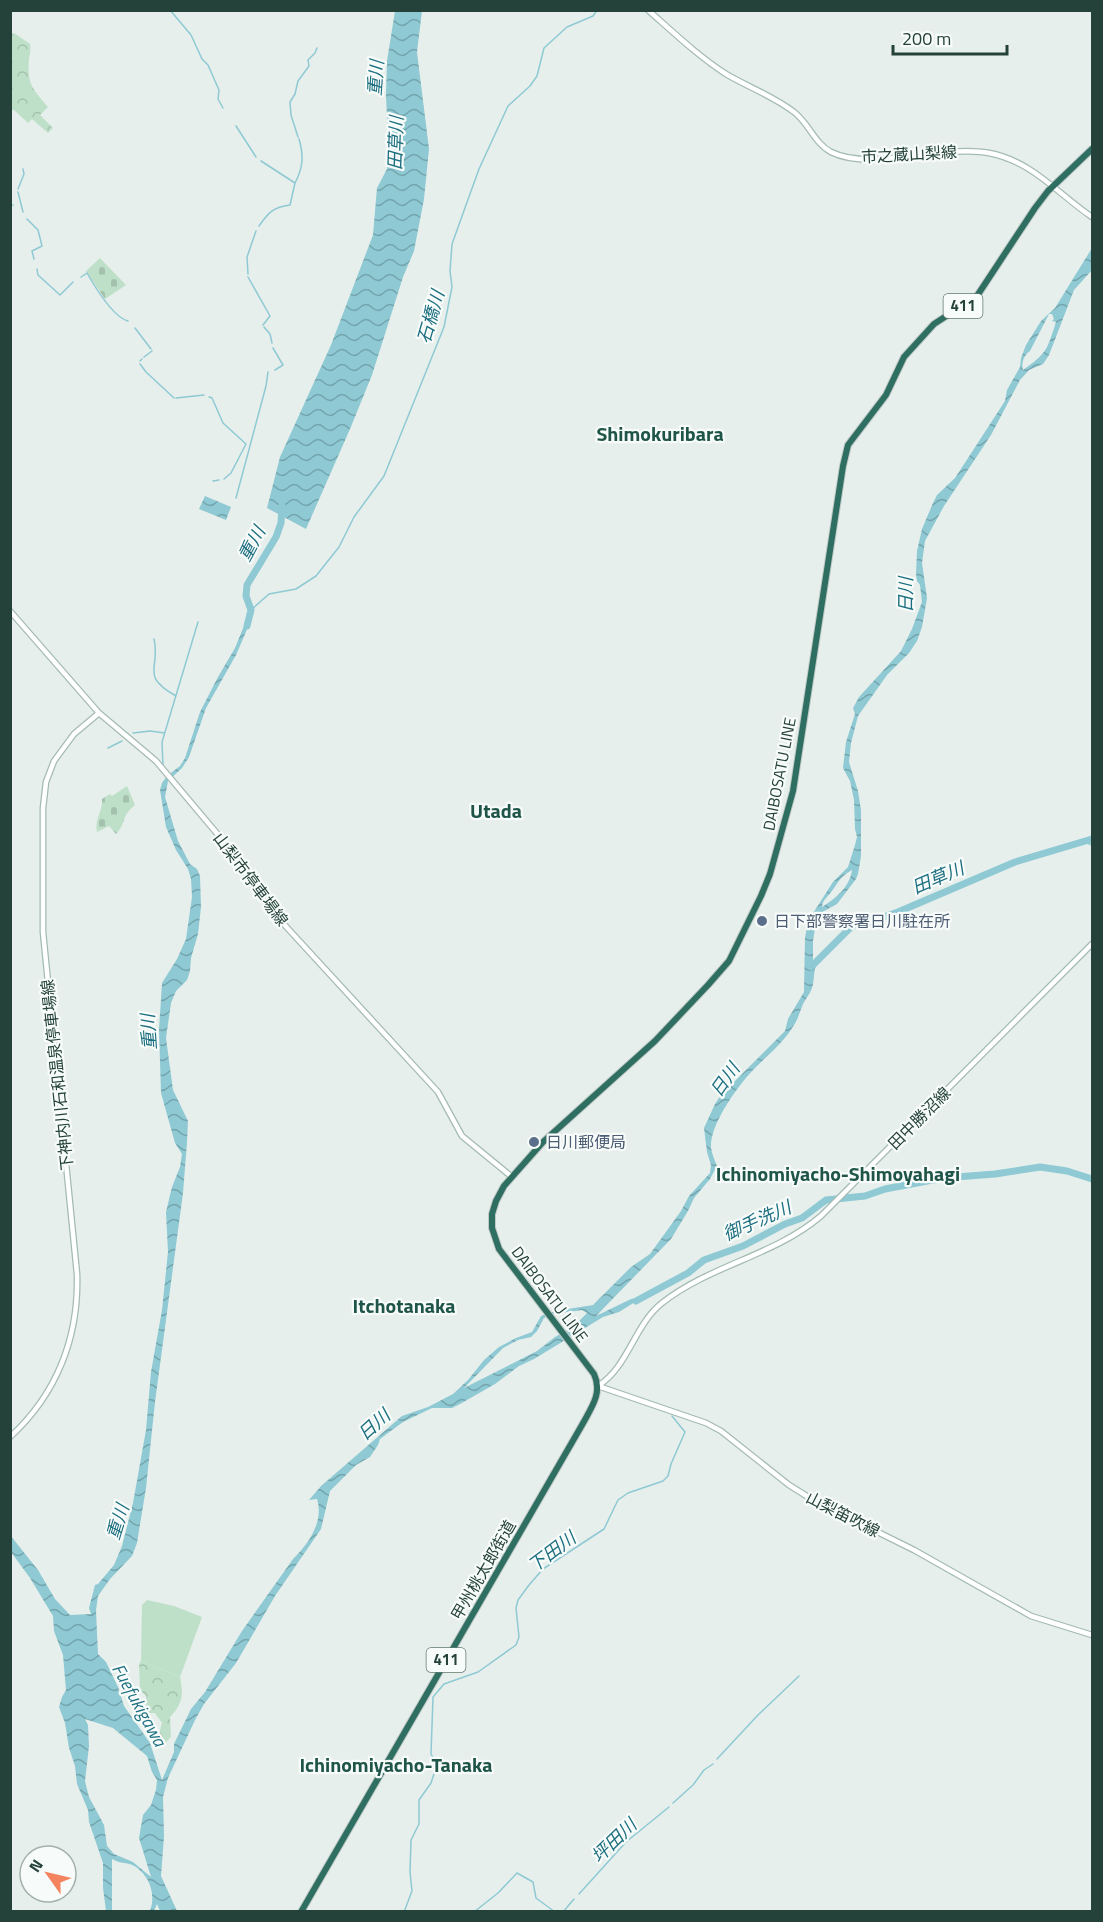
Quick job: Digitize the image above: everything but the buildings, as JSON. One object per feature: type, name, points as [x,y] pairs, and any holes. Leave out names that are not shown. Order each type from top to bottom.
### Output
[{"type":"highway","name":"DAIBOSATU LINE","points":[[598,1386],[586,1364],[505,1258],[494,1236],[492,1214],[496,1201],[512,1177],[543,1142],[655,1041],[708,985],[734,952],[770,874],[791,801],[848,445],[886,395],[904,357],[934,324],[978,296],[1024,223],[1054,186],[1092,148]]},
{"type":"highway","name":"甲州桃太郎街道","points":[[301,1911],[595,1401],[598,1386]]},
{"type":"main road","name":"市之蔵山梨線","points":[[648,10],[725,73],[798,114],[830,151],[864,159],[982,152],[996,154],[1027,166],[1054,186],[1071,203],[1092,217]]},
{"type":"main road","name":"山梨市停車場線","points":[[10,611],[99,713],[156,761],[238,860],[269,908],[438,1092],[462,1136],[512,1177]]},
{"type":"main road","name":"下神内川石和温泉停車場線","points":[[10,1437],[30,1418],[56,1379],[66,1356],[76,1312],[77,1274],[42,915],[44,799],[48,775],[58,755],[74,734],[99,713]]},
{"type":"main road","name":"田中勝沼線","points":[[598,1386],[608,1380],[618,1368],[645,1322],[666,1300],[700,1280],[791,1238],[821,1216],[1092,944]]},
{"type":"main road","name":"山梨笛吹線","points":[[598,1386],[706,1423],[730,1438],[789,1485],[813,1500],[914,1550],[1031,1616],[1092,1635]]},
{"type":"green space","points":[[14,33],[30,44],[30,80],[34,90],[48,107],[40,115],[53,128],[48,133],[32,119],[28,123],[14,110],[11,110],[10,34]]},
{"type":"green space","points":[[100,258],[126,285],[105,299],[86,271]]},
{"type":"green space","points":[[127,786],[135,805],[127,813],[119,830],[116,834],[109,826],[97,832],[102,799],[110,794],[112,796]]},
{"type":"green space","points":[[147,1600],[174,1606],[202,1617],[180,1677],[141,1661],[142,1605]]},
{"type":"green space","points":[[141,1661],[180,1677],[181,1699],[170,1717],[171,1737],[163,1745],[157,1741],[162,1723],[155,1713],[146,1713],[146,1696],[140,1690],[139,1664]]},
{"type":"water","points":[[395,11],[422,11],[417,52],[429,149],[424,199],[414,251],[403,277],[372,375],[306,529],[267,508],[280,457],[331,345],[373,235],[377,188],[387,169],[389,157],[387,61]]},
{"type":"water","points":[[1092,248],[1092,270],[1074,290],[1049,355],[1043,364],[1029,370],[1020,380],[991,435],[944,506],[925,541],[922,563],[927,598],[917,641],[909,653],[887,675],[858,716],[849,762],[861,810],[861,856],[858,874],[837,904],[817,915],[813,941],[813,963],[818,961],[811,990],[790,1031],[742,1082],[720,1116],[711,1148],[717,1166],[710,1179],[694,1198],[671,1239],[596,1316],[631,1299],[643,1297],[619,1312],[603,1317],[519,1366],[495,1384],[460,1404],[452,1408],[432,1408],[403,1422],[380,1439],[370,1457],[356,1465],[330,1491],[321,1529],[275,1596],[236,1663],[204,1704],[168,1778],[163,1797],[164,1836],[161,1876],[177,1911],[160,1911],[157,1904],[154,1911],[150,1911],[152,1893],[145,1876],[133,1865],[112,1859],[112,1911],[106,1911],[103,1863],[89,1822],[88,1810],[77,1784],[65,1723],[59,1707],[66,1690],[63,1655],[54,1631],[53,1616],[11,1552],[10,1535],[38,1570],[55,1599],[70,1615],[91,1614],[89,1608],[95,1585],[114,1565],[122,1546],[133,1503],[146,1430],[151,1372],[162,1310],[168,1252],[166,1212],[182,1154],[175,1143],[161,1093],[159,1030],[162,983],[186,939],[192,897],[191,879],[166,827],[160,790],[167,776],[180,766],[185,758],[200,712],[235,648],[246,621],[254,613],[236,655],[206,708],[189,757],[182,768],[168,781],[165,797],[178,841],[190,864],[197,869],[200,876],[201,907],[198,934],[187,980],[176,991],[171,1003],[166,1038],[173,1090],[188,1121],[183,1193],[137,1543],[132,1556],[110,1579],[98,1596],[96,1610],[98,1654],[106,1662],[124,1706],[150,1743],[162,1780],[174,1752],[174,1744],[191,1709],[205,1692],[242,1631],[314,1532],[319,1508],[317,1499],[309,1500],[321,1486],[402,1416],[428,1407],[453,1394],[499,1347],[532,1332],[541,1316],[555,1311],[593,1305],[631,1267],[650,1254],[689,1196],[710,1173],[711,1165],[704,1128],[715,1104],[728,1084],[733,1083],[785,1031],[788,1019],[804,992],[805,938],[808,921],[833,882],[848,867],[857,837],[854,800],[850,781],[843,768],[846,742],[855,714],[853,708],[859,697],[901,651],[912,629],[922,602],[916,574],[917,551],[922,529],[937,495],[955,478],[1005,401],[1007,390],[1020,367],[1026,345],[1041,321],[1055,308]],"holes":[[[1049,314],[1052,314],[1054,319],[1052,321],[1056,322],[1048,345],[1042,355],[1023,370],[1024,359]],[[852,870],[845,887],[822,907],[823,902],[840,879]],[[582,1310],[587,1313],[573,1327],[537,1351],[464,1388],[503,1348],[518,1340],[531,1337],[544,1318],[553,1314]],[[85,1719],[113,1728],[147,1756],[157,1780],[151,1805],[143,1815],[139,1838],[151,1877],[133,1862],[114,1854],[107,1846],[104,1825],[89,1797],[85,1781],[89,1746],[88,1725]]]},
{"type":"water","points":[[205,496],[231,507],[226,520],[199,509]]},
{"type":"waterway","points":[[170,10],[191,35],[202,59],[208,65],[219,90],[218,99],[223,108]]},
{"type":"waterway","name":"石橋川","points":[[251,610],[269,594],[296,589],[316,576],[339,547],[354,517],[384,476],[444,327],[452,287],[450,271],[452,244],[479,169],[508,106],[530,86],[537,76],[544,48],[567,27],[593,16],[597,10]]},
{"type":"waterway","points":[[298,137],[291,115],[290,102],[295,94],[298,81],[309,66],[308,60],[317,48]]},
{"type":"waterway","points":[[236,126],[256,157]]},
{"type":"waterway","points":[[295,183],[302,162],[299,139]]},
{"type":"waterway","points":[[259,226],[271,211],[290,205],[295,183],[261,161]]},
{"type":"waterway","points":[[18,189],[24,174],[23,169]]},
{"type":"waterway","points":[[18,192],[23,212]]},
{"type":"waterway","points":[[27,219],[38,230],[42,246],[32,251],[34,259]]},
{"type":"waterway","points":[[248,274],[247,257],[256,231]]},
{"type":"waterway","points":[[37,269],[38,275],[60,295],[73,282]]},
{"type":"waterway","points":[[81,277],[87,273],[116,314],[128,321]]},
{"type":"waterway","points":[[248,277],[270,316],[263,325]]},
{"type":"waterway","points":[[264,327],[270,334],[272,343]]},
{"type":"waterway","points":[[135,328],[151,349]]},
{"type":"waterway","points":[[273,348],[283,365],[275,370]]},
{"type":"waterway","points":[[144,357],[152,351]]},
{"type":"waterway","points":[[140,364],[174,398]]},
{"type":"waterway","points":[[236,498],[268,372]]},
{"type":"waterway","points":[[176,398],[204,395]]},
{"type":"waterway","points":[[209,397],[212,398],[223,423],[246,444],[231,473],[224,479]]},
{"type":"waterway","points":[[213,481],[219,480]]},
{"type":"waterway","name":"重川","points":[[247,626],[251,610],[246,596],[247,585],[276,537],[281,523],[282,506]]},
{"type":"waterway","points":[[163,766],[162,742],[198,622]]},
{"type":"waterway","points":[[154,639],[155,677],[165,689],[176,696]]},
{"type":"waterway","points":[[133,733],[150,731],[165,733]]},
{"type":"waterway","points":[[108,748],[122,741]]},
{"type":"waterway","name":"田草川","points":[[811,967],[853,925],[863,924],[898,912],[1015,862],[1092,839]]},
{"type":"waterway","name":"田草川","points":[[1085,842],[1092,845]]},
{"type":"waterway","name":"御手洗川","points":[[636,1301],[688,1273],[704,1260],[743,1246],[785,1224],[802,1218],[826,1200],[865,1196],[885,1189],[943,1178],[995,1174],[1040,1167],[1067,1171],[1092,1179]]},
{"type":"waterway","name":"下田川","points":[[404,1912],[412,1891],[411,1840],[419,1824],[419,1800],[431,1783],[437,1765],[431,1754],[433,1697],[444,1684],[478,1672],[516,1645],[519,1637],[516,1608],[518,1600],[543,1569],[604,1529],[618,1500],[628,1493],[663,1481],[668,1476],[685,1432],[672,1416]]},
{"type":"waterway","name":"坪田川","points":[[717,1759],[799,1676]]},
{"type":"waterway","name":"坪田川","points":[[673,1803],[693,1785],[704,1770],[713,1764]]},
{"type":"waterway","name":"坪田川","points":[[579,1894],[626,1842],[669,1807]]},
{"type":"waterway","name":"坪田川","points":[[474,1912],[498,1893],[517,1873],[533,1882],[536,1898],[555,1912]]},
{"type":"waterway","name":"坪田川","points":[[563,1912],[574,1899]]},
{"type":"place","name":"日下部警察署日川駐在所","points":[[762,921]]},
{"type":"place","name":"日川郵便局","points":[[534,1142]]},
{"type":"district","name":"Shimokuribara","points":[[660,434]]},
{"type":"district","name":"Utada","points":[[496,811]]},
{"type":"district","name":"Ichinomiyacho-Shimoyahagi","points":[[838,1174]]},
{"type":"district","name":"Itchotanaka","points":[[404,1306]]},
{"type":"district","name":"Ichinomiyacho-Tanaka","points":[[396,1765]]},
{"type":"water label","name":"日川","points":[[906,595]]},
{"type":"water label","name":"日川","points":[[725,1080]]},
{"type":"water label","name":"日川","points":[[374,1425]]},
{"type":"water label","name":"Fuefukigawa","points":[[139,1705]]}]
